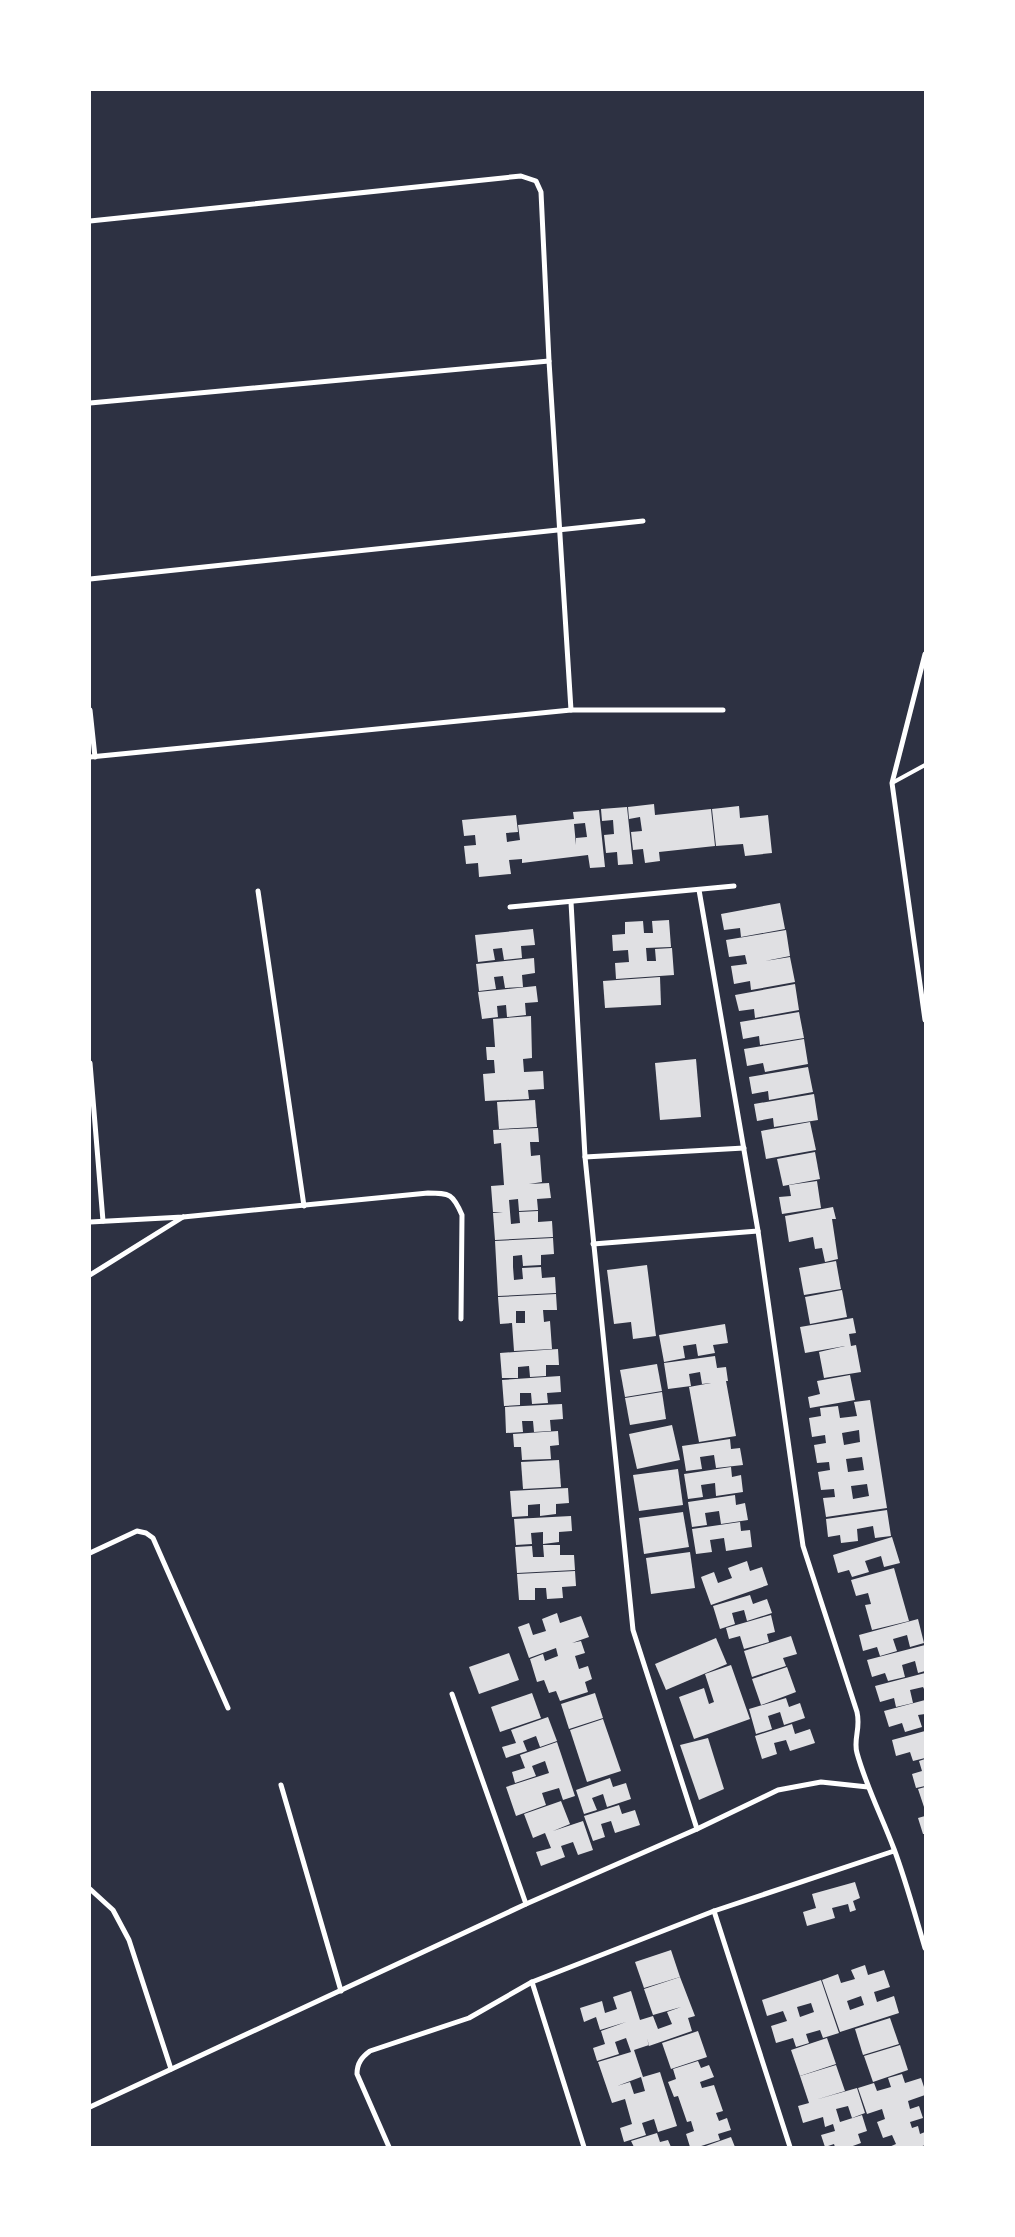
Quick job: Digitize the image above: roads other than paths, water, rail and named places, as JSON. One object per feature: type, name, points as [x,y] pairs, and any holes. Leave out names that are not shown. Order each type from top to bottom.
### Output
[{"type":"street","points":[[90,221],[521,176],[536,181],[540,192],[572,710]]},
{"type":"street","points":[[90,403],[549,361]]},
{"type":"street","points":[[90,579],[643,521]]},
{"type":"street","points":[[925,654],[892,783],[925,1020]]},
{"type":"street","points":[[90,710],[93,757],[572,710],[723,710]]},
{"type":"street","points":[[510,907],[734,886]]},
{"type":"street","points":[[699,890],[758,1231],[803,1546],[857,1712],[860,1724],[856,1739],[856,1751],[868,1787],[894,1851],[925,1948]]},
{"type":"street","points":[[258,891],[304,1206]]},
{"type":"street","points":[[571,902],[585,1157],[633,1630],[697,1829]]},
{"type":"street","points":[[90,1063],[103,1221]]},
{"type":"street","points":[[585,1157],[744,1148]]},
{"type":"street","points":[[90,1222],[183,1217],[428,1193],[446,1193],[456,1199],[462,1215],[461,1319]]},
{"type":"street","points":[[90,1275],[183,1217]]},
{"type":"street","points":[[593,1244],[758,1231]]},
{"type":"street","points":[[90,1553],[137,1531],[146,1533],[153,1538],[228,1708]]},
{"type":"street","points":[[452,1694],[526,1904]]},
{"type":"street","points":[[90,2107],[526,1904],[697,1829],[778,1790],[821,1782],[868,1787]]},
{"type":"street","points":[[281,1785],[341,1991]]},
{"type":"street","points":[[389,2147],[357,2074],[360,2061],[370,2052],[469,2018],[532,1982],[714,1911],[894,1851]]},
{"type":"street","points":[[90,1889],[113,1910],[129,1940],[171,2069]]},
{"type":"street","points":[[714,1911],[790,2147]]},
{"type":"street","points":[[532,1982],[584,2147]]},
{"type":"lane","points":[[892,783],[925,765]]}]
